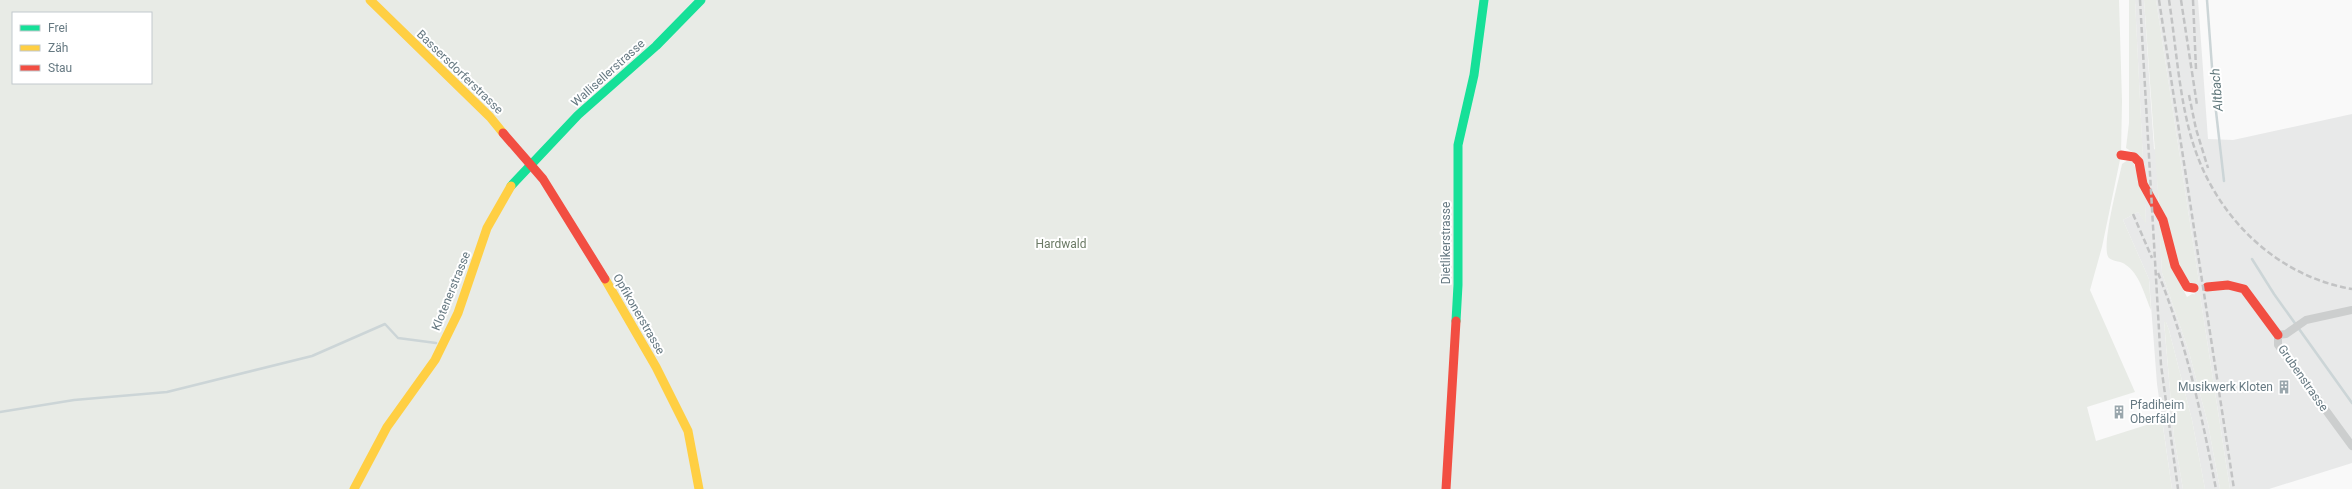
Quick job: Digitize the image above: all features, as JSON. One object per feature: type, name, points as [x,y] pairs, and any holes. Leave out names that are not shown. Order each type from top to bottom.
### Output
[{"type":"street","name":"Bassersdorferstrasse","points":[[370,0],[490,117],[531,164]]},
{"type":"street","name":"Wallisellerstrasse","points":[[531,164],[578,115],[656,46],[701,0]]},
{"type":"street","name":"Dietlikerstrasse","points":[[1446,489],[1458,285],[1458,145],[1474,75],[1484,0]]},
{"type":"street","points":[[2121,155],[2134,157],[2139,162],[2143,184],[2164,224],[2177,271],[2187,287],[2194,288]]},
{"type":"street","name":"Klotenerstrasse","points":[[354,489],[387,428],[435,360],[458,313],[488,228],[500,202],[513,183],[531,164]]},
{"type":"street","name":"Opfikonerstrasse","points":[[531,164],[543,179],[577,231],[656,366],[688,431],[698,489]]},
{"type":"street","points":[[2207,287],[2228,285],[2244,288],[2278,335]]},
{"type":"street","name":"Grubenstrasse","points":[[2352,310],[2303,322],[2290,332],[2278,335],[2278,345],[2352,446]]},
{"type":"shaded area","points":[[2135,0],[2144,0],[2154,149],[2156,150],[2162,273],[2189,352],[2208,424],[2220,489],[2205,489],[2192,420],[2169,330],[2166,322],[2164,322],[2174,437],[2183,489],[2172,489],[2157,384],[2149,279],[2123,220],[2138,212],[2146,223]]},
{"type":"shaded area","points":[[2156,0],[2198,0],[2208,139],[2233,140],[2352,114],[2352,463],[2269,489],[2230,489],[2200,295],[2195,296],[2193,283],[2199,282]]},
{"type":"green space","name":"Hardwald","points":[[0,0],[2119,0],[2122,101],[2121,155],[2102,247],[2090,290],[2135,392],[2087,407],[2096,441],[2162,420],[2172,489],[0,489]]},
{"type":"green space","points":[[2129,0],[2135,0],[2143,159],[2126,148],[2129,123]]},
{"type":"green space","points":[[2144,0],[2156,0],[2199,282],[2190,285],[2179,270],[2159,207]]},
{"type":"green space","points":[[2128,160],[2133,162],[2145,195],[2146,224],[2138,212],[2123,220],[2149,279],[2151,310],[2135,273],[2124,264],[2109,258],[2107,252],[2108,228],[2117,184],[2122,164]]},
{"type":"green space","points":[[2159,220],[2172,268],[2187,297],[2192,294],[2200,295],[2230,489],[2220,489],[2208,424],[2189,352],[2162,273]]},
{"type":"green space","points":[[2164,321],[2166,322],[2169,330],[2192,420],[2205,489],[2183,489],[2174,437]]},
{"type":"waterway","name":"Altbach","points":[[2207,0],[2214,94],[2224,181]]},
{"type":"waterway","name":"Altbach","points":[[2252,259],[2274,294],[2352,403]]},
{"type":"waterway","points":[[0,412],[74,400],[167,392],[312,356],[385,324],[398,338],[436,343]]},
{"type":"railway","points":[[2140,0],[2161,365],[2178,489]]},
{"type":"railway","points":[[2159,0],[2234,489]]},
{"type":"railway","points":[[2169,0],[2181,89],[2192,140],[2202,167],[2215,193],[2232,217],[2251,238],[2273,256],[2298,271],[2324,282],[2352,289]]},
{"type":"railway","points":[[2181,0],[2197,105]]},
{"type":"railway","points":[[2193,0],[2196,69]]},
{"type":"railway","points":[[2189,95],[2196,129],[2208,168]]},
{"type":"railway","points":[[2133,214],[2152,258]]},
{"type":"railway","points":[[2158,273],[2185,352],[2205,434],[2216,489]]},
{"type":"traffic: fast","points":[[511,186],[578,115],[656,46],[701,0]]},
{"type":"traffic: fast","points":[[1456,321],[1458,285],[1458,145],[1474,75],[1484,0]]},
{"type":"traffic: slow","points":[[370,0],[490,117],[503,133]]},
{"type":"traffic: slow","points":[[354,489],[387,427],[435,360],[458,313],[487,228],[511,186]]},
{"type":"traffic: slow","points":[[605,279],[656,367],[688,431],[699,489]]},
{"type":"traffic: jam","points":[[503,133],[543,179],[605,279]]},
{"type":"traffic: jam","points":[[2121,155],[2134,157],[2139,162],[2143,184],[2163,220],[2175,266],[2187,287],[2194,288]]},
{"type":"traffic: jam","points":[[2207,287],[2228,285],[2244,289],[2278,335]]},
{"type":"traffic: jam","points":[[1446,489],[1456,321]]},
{"type":"place","name":"Musikwerk Kloten","points":[[2284,387]]},
{"type":"place","name":"Pfadiheim Oberfäld","points":[[2119,412]]}]
